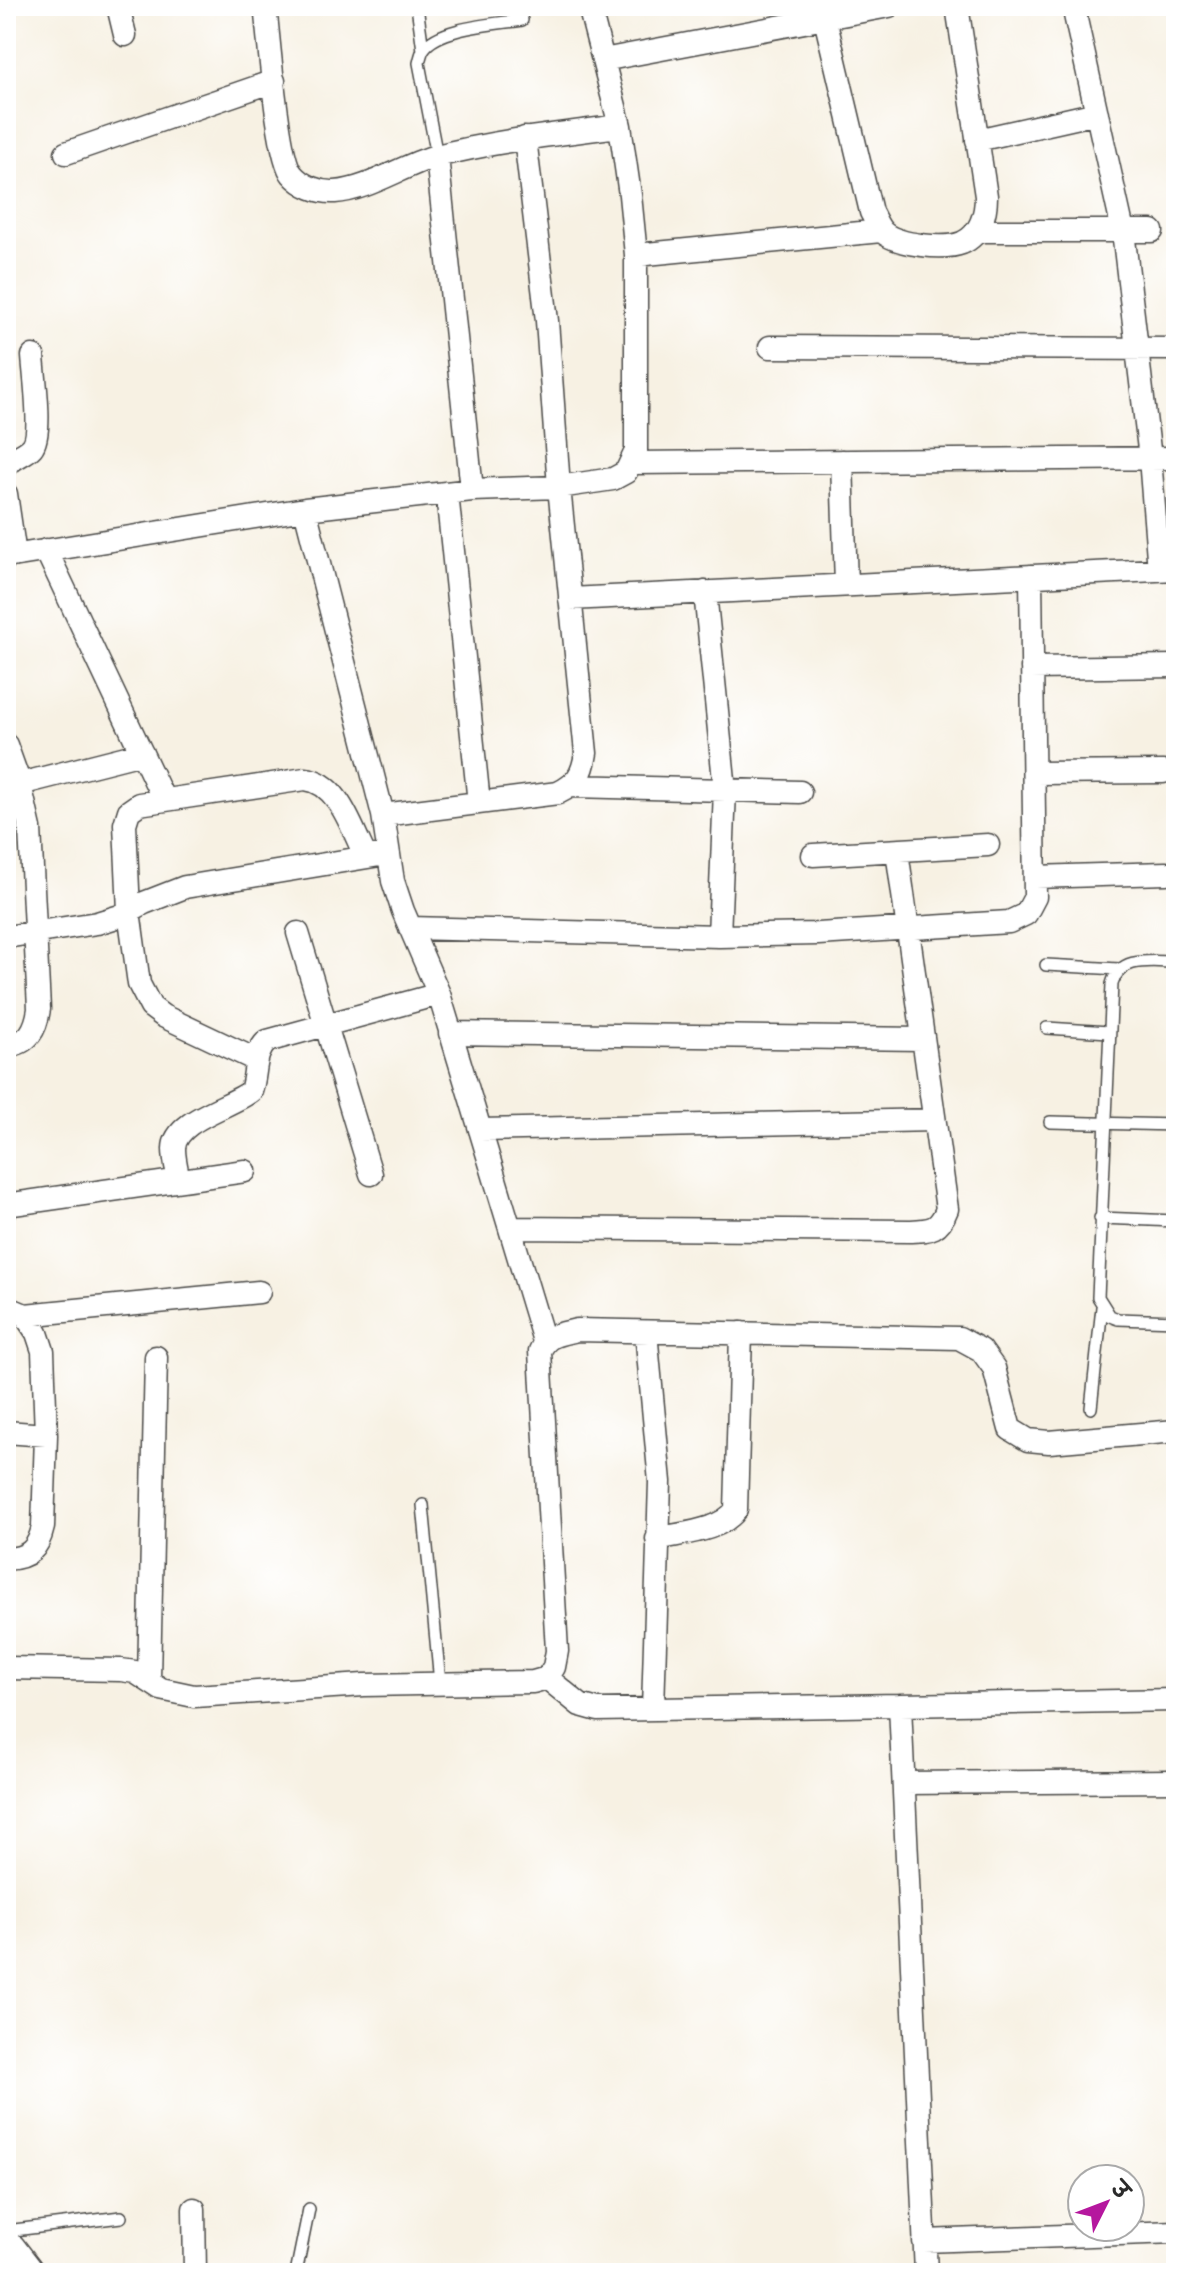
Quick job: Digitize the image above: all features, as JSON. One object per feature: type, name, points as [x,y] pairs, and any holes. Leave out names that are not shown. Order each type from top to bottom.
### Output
[{"type":"highway","points":[[6,2251],[23,2273]]},
{"type":"street","points":[[118,6],[125,35]]},
{"type":"street","points":[[265,6],[281,145],[291,173],[309,188],[334,192],[356,188],[407,165],[437,156],[525,138],[620,126]]},
{"type":"street","points":[[6,494],[10,556],[305,509],[472,490],[559,487],[613,479],[626,472],[633,463],[636,451],[636,255],[620,126],[589,6]]},
{"type":"street","points":[[603,60],[824,12],[889,6]]},
{"type":"street","points":[[824,12],[871,212],[881,231],[902,243],[930,245],[963,243],[986,216],[986,196],[957,6]]},
{"type":"street","points":[[570,599],[1168,569],[1150,458],[1123,231],[1073,6]]},
{"type":"street","points":[[66,153],[274,81]]},
{"type":"street","points":[[977,140],[1097,113]]},
{"type":"street","points":[[525,138],[547,321],[559,487],[586,753],[583,771],[573,786]]},
{"type":"street","points":[[437,156],[472,490]]},
{"type":"street","points":[[636,255],[881,231]]},
{"type":"street","points":[[976,231],[1152,231]]},
{"type":"street","points":[[770,347],[1176,349]]},
{"type":"street","points":[[6,466],[35,442],[37,434],[33,356]]},
{"type":"street","points":[[633,463],[1176,458]]},
{"type":"street","points":[[842,461],[846,585]]},
{"type":"street","points":[[447,493],[479,803]]},
{"type":"street","points":[[6,1668],[135,1672],[161,1689],[194,1696],[440,1683],[533,1682],[547,1678],[554,1667],[557,1651],[540,1351],[544,1341],[439,994],[393,881],[383,815],[305,509]]},
{"type":"street","points":[[46,550],[164,800]]},
{"type":"street","points":[[410,928],[719,936],[818,934],[1009,922],[1026,914],[1035,897],[1031,576]]},
{"type":"street","points":[[705,592],[725,790],[719,936]]},
{"type":"street","points":[[1032,668],[1176,666]]},
{"type":"street","points":[[6,745],[20,784],[30,828],[39,1009],[36,1028],[28,1039],[6,1046]]},
{"type":"street","points":[[20,784],[142,753]]},
{"type":"street","points":[[1034,773],[1163,772]]},
{"type":"street","points":[[256,1060],[163,1016],[143,997],[129,911],[125,824],[129,811],[139,804],[305,779],[317,780],[337,800],[366,857]]},
{"type":"street","points":[[383,815],[558,793],[573,786],[800,792]]},
{"type":"street","points":[[813,855],[988,845]]},
{"type":"street","points":[[510,1228],[930,1230],[942,1222],[947,1209],[897,851]]},
{"type":"street","points":[[6,937],[97,923],[185,887],[389,853]]},
{"type":"street","points":[[1035,877],[1166,873]]},
{"type":"street","points":[[298,933],[371,1174]]},
{"type":"street","points":[[179,1180],[174,1146],[179,1133],[251,1091],[260,1047],[267,1041],[439,994]]},
{"type":"street","points":[[450,1033],[922,1039]]},
{"type":"street","points":[[480,1130],[934,1120]]},
{"type":"street","points":[[6,1205],[245,1171]]},
{"type":"street","points":[[15,1311],[259,1292]]},
{"type":"street","points":[[6,1559],[32,1553],[43,1527],[46,1435],[43,1351],[37,1333],[15,1311]]},
{"type":"street","points":[[544,1341],[577,1330],[959,1338],[981,1350],[994,1368],[1010,1429],[1028,1440],[1049,1442],[1176,1431]]},
{"type":"street","points":[[646,1332],[660,1482],[653,1709]]},
{"type":"street","points":[[657,1539],[719,1524],[731,1518],[736,1510],[741,1333]]},
{"type":"street","points":[[149,1679],[156,1357]]},
{"type":"street","points":[[6,1432],[46,1435]]},
{"type":"street","points":[[547,1678],[580,1705],[598,1710],[1176,1700]]},
{"type":"street","points":[[900,1705],[926,2273]]},
{"type":"street","points":[[904,1783],[1176,1781]]},
{"type":"street","points":[[194,2209],[195,2273]]},
{"type":"street","points":[[924,2241],[1176,2232]]},
{"type":"lane","points":[[417,6],[423,50],[419,63],[437,156]]},
{"type":"lane","points":[[423,50],[449,32],[522,20]]},
{"type":"lane","points":[[1176,962],[1128,963],[1119,969],[1112,984],[1098,1297],[1110,1316],[1118,1319],[1176,1321]]},
{"type":"lane","points":[[1046,965],[1119,969]]},
{"type":"lane","points":[[1047,1028],[1109,1032]]},
{"type":"lane","points":[[1050,1122],[1176,1125]]},
{"type":"lane","points":[[1100,1218],[1176,1221]]},
{"type":"lane","points":[[1091,1408],[1102,1307]]},
{"type":"lane","points":[[423,1505],[440,1683]]},
{"type":"lane","points":[[296,2273],[309,2209]]},
{"type":"lane","points":[[6,2231],[121,2217]]}]
